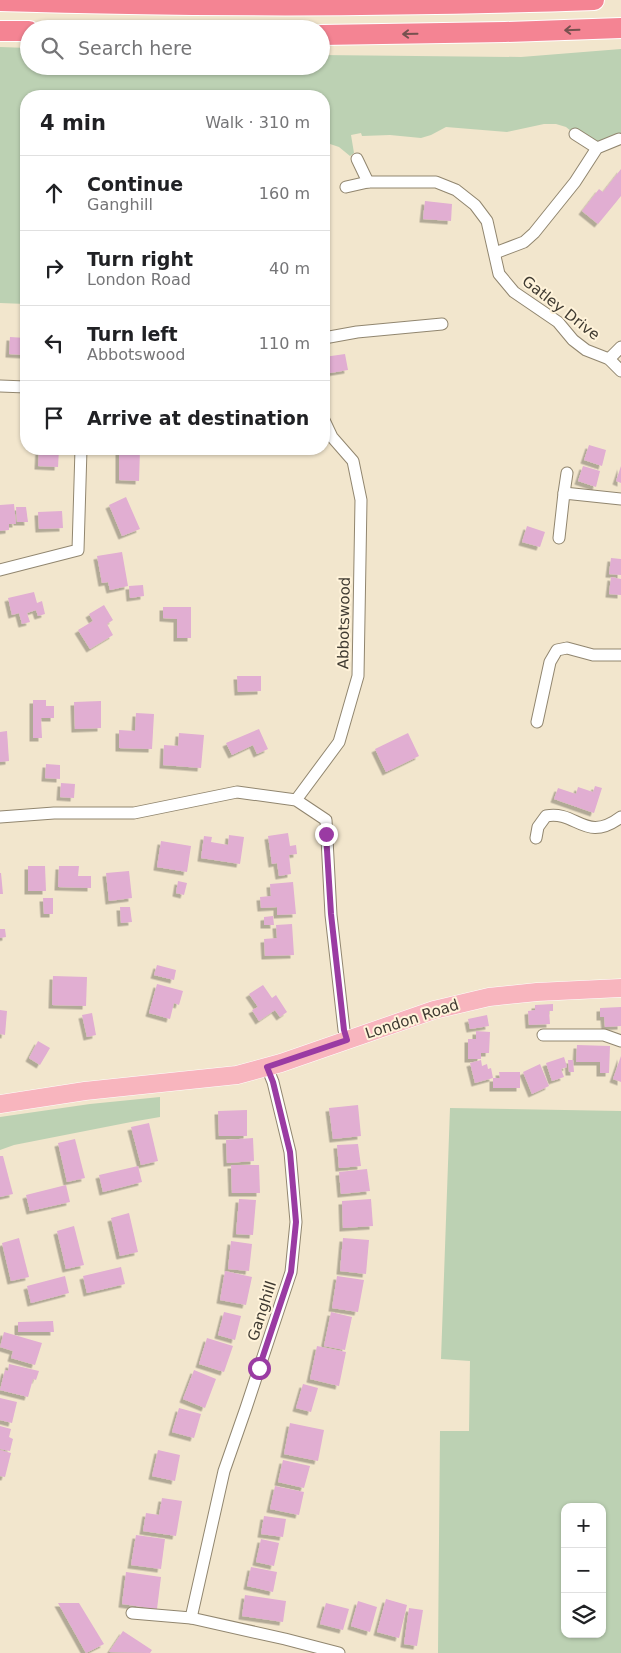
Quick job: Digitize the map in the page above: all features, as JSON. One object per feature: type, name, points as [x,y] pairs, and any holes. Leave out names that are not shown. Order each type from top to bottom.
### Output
[{"type":"highway","points":[[0,1],[332,6],[594,0]]},
{"type":"highway","points":[[330,35],[621,28]]},
{"type":"highway","points":[[0,31],[20,31]]},
{"type":"main road","name":"London Road","points":[[0,1104],[85,1091],[237,1075],[267,1067],[434,1010],[489,997],[537,992],[621,988]]},
{"type":"street","points":[[575,134],[597,148]]},
{"type":"street","points":[[495,253],[524,242],[534,233],[575,182],[597,148],[619,139]]},
{"type":"street","points":[[357,159],[368,182]]},
{"type":"street","name":"Gatley Drive","points":[[346,187],[368,182],[436,182],[456,190],[475,205],[487,222],[499,274],[514,292],[558,322],[573,340],[586,350],[609,359]]},
{"type":"street","points":[[330,337],[357,332],[442,324]]},
{"type":"street","points":[[621,347],[609,359],[621,371]]},
{"type":"street","points":[[0,386],[20,387]]},
{"type":"street","name":"Abbotswood","points":[[296,800],[339,742],[358,676],[361,500],[353,461],[330,433]]},
{"type":"street","points":[[0,570],[78,550],[81,455]]},
{"type":"street","points":[[559,538],[567,473]]},
{"type":"street","points":[[564,493],[621,499]]},
{"type":"street","points":[[537,722],[550,662],[556,650],[567,648],[593,655],[621,655]]},
{"type":"street","points":[[0,817],[54,813],[134,813],[237,792],[296,800],[326,820],[331,914],[344,1030],[347,1040]]},
{"type":"street","points":[[536,838],[538,827],[546,816],[555,814],[592,828],[608,826],[621,818]]},
{"type":"street","points":[[543,1035],[604,1035],[621,1041]]},
{"type":"street","name":"Ganghill","points":[[191,1618],[224,1471],[291,1272],[296,1222],[290,1152],[273,1082],[267,1067]]},
{"type":"street","points":[[132,1612],[191,1618],[285,1638],[339,1653]]},
{"type":"green space","points":[[0,47],[20,48],[20,75],[330,75],[330,55],[521,57],[621,49],[621,143],[594,144],[566,127],[556,124],[544,124],[507,132],[446,127],[421,138],[390,135],[362,136],[361,133],[351,135],[354,153],[350,156],[339,147],[330,144],[330,90],[20,90],[20,304],[0,303]]},
{"type":"green space","points":[[160,1097],[160,1117],[14,1145],[0,1150],[0,1117],[90,1104]]},
{"type":"green space","points":[[450,1108],[621,1111],[621,1653],[438,1653],[440,1431],[469,1431],[470,1361],[441,1359]]},
{"type":"building","points":[[621,169],[621,196],[598,224],[582,211],[599,189],[603,192]]},
{"type":"building","points":[[425,201],[452,204],[451,221],[423,219]]},
{"type":"building","points":[[10,337],[20,338],[20,355],[9,354]]},
{"type":"building","points":[[345,354],[348,370],[330,373],[330,356]]},
{"type":"building","points":[[589,445],[606,450],[602,466],[584,460]]},
{"type":"building","points":[[39,455],[59,455],[58,467],[38,466]]},
{"type":"building","points":[[119,455],[140,455],[139,481],[119,480]]},
{"type":"building","points":[[583,466],[600,471],[596,487],[578,481]]},
{"type":"building","points":[[621,466],[621,483],[616,481]]},
{"type":"building","points":[[126,497],[140,529],[122,536],[109,505]]},
{"type":"building","points":[[14,504],[16,524],[9,524],[9,530],[0,531],[0,505]]},
{"type":"building","points":[[16,507],[26,507],[28,522],[17,522]]},
{"type":"building","points":[[62,511],[63,528],[39,529],[38,512]]},
{"type":"building","points":[[527,526],[545,532],[540,547],[522,542]]},
{"type":"building","points":[[122,552],[128,586],[110,590],[108,582],[102,583],[97,556]]},
{"type":"building","points":[[611,558],[621,559],[621,575],[609,574]]},
{"type":"building","points":[[611,577],[621,579],[621,595],[609,594]]},
{"type":"building","points":[[143,585],[144,596],[130,598],[129,586]]},
{"type":"building","points":[[34,592],[37,603],[42,601],[45,614],[38,616],[36,610],[27,613],[30,622],[22,624],[19,613],[12,615],[8,598]]},
{"type":"building","points":[[104,605],[113,620],[107,624],[113,635],[90,649],[78,630],[93,621],[89,614]]},
{"type":"building","points":[[163,607],[191,607],[191,638],[177,638],[177,619],[163,618]]},
{"type":"building","points":[[237,676],[261,676],[261,691],[238,692]]},
{"type":"building","points":[[33,700],[46,700],[46,706],[54,706],[54,718],[41,718],[42,738],[33,738]]},
{"type":"building","points":[[101,701],[101,728],[75,729],[74,702]]},
{"type":"building","points":[[136,713],[154,714],[152,749],[119,748],[119,730],[135,731]]},
{"type":"building","points":[[259,729],[268,749],[257,754],[253,745],[232,755],[226,743]]},
{"type":"building","points":[[7,731],[9,761],[0,762],[0,732]]},
{"type":"building","points":[[179,733],[204,735],[201,768],[163,765],[164,745],[178,746]]},
{"type":"building","points":[[408,733],[419,756],[386,772],[375,749]]},
{"type":"building","points":[[46,764],[60,765],[60,779],[45,778]]},
{"type":"building","points":[[61,783],[75,784],[74,798],[60,797]]},
{"type":"building","points":[[595,786],[602,788],[594,813],[554,799],[558,788],[576,794],[578,787],[593,792]]},
{"type":"building","points":[[288,833],[290,846],[296,845],[297,854],[289,855],[291,874],[279,876],[277,863],[272,864],[268,836]]},
{"type":"building","points":[[229,835],[244,837],[240,864],[201,858],[204,836],[212,837],[211,842],[228,845]]},
{"type":"building","points":[[161,841],[191,846],[187,872],[157,867]]},
{"type":"building","points":[[28,866],[45,866],[46,891],[28,891]]},
{"type":"building","points":[[59,866],[79,866],[78,876],[91,876],[91,888],[58,887]]},
{"type":"building","points":[[129,871],[132,898],[109,901],[106,873]]},
{"type":"building","points":[[1,873],[3,894],[0,894]]},
{"type":"building","points":[[178,881],[187,883],[184,895],[176,893]]},
{"type":"building","points":[[293,882],[296,914],[277,915],[277,907],[261,908],[260,897],[271,896],[270,884]]},
{"type":"building","points":[[43,898],[53,898],[53,914],[44,914]]},
{"type":"building","points":[[120,907],[130,907],[132,922],[121,923]]},
{"type":"building","points":[[273,916],[274,925],[264,925],[264,917]]},
{"type":"building","points":[[292,924],[294,955],[265,956],[264,939],[277,938],[276,925]]},
{"type":"building","points":[[0,929],[5,929],[6,937],[0,938]]},
{"type":"building","points":[[157,965],[176,970],[174,980],[154,975]]},
{"type":"building","points":[[53,976],[87,977],[86,1006],[52,1005]]},
{"type":"building","points":[[157,984],[183,991],[179,1005],[174,1003],[170,1019],[149,1013]]},
{"type":"building","points":[[263,985],[272,998],[276,995],[287,1012],[280,1017],[275,1010],[259,1021],[252,1010],[258,1007],[249,994]]},
{"type":"building","points":[[553,1004],[553,1011],[549,1011],[550,1024],[529,1025],[528,1011],[535,1010],[535,1005]]},
{"type":"building","points":[[621,1007],[621,1026],[605,1027],[604,1017],[600,1017],[600,1008]]},
{"type":"building","points":[[0,1010],[7,1011],[5,1035],[0,1034]]},
{"type":"building","points":[[92,1013],[96,1035],[87,1037],[82,1015]]},
{"type":"building","points":[[487,1015],[489,1026],[470,1029],[468,1019]]},
{"type":"building","points":[[476,1031],[490,1032],[489,1053],[481,1053],[481,1059],[468,1059],[468,1039],[476,1039]]},
{"type":"building","points":[[38,1041],[50,1048],[40,1065],[29,1058]]},
{"type":"building","points":[[577,1045],[610,1046],[609,1073],[600,1073],[600,1062],[576,1062]]},
{"type":"building","points":[[621,1056],[621,1082],[613,1079]]},
{"type":"building","points":[[564,1057],[567,1067],[561,1069],[564,1077],[552,1081],[546,1063]]},
{"type":"building","points":[[481,1060],[482,1066],[487,1064],[488,1069],[491,1068],[493,1078],[475,1083],[470,1063]]},
{"type":"building","points":[[568,1060],[573,1060],[574,1072],[569,1072]]},
{"type":"building","points":[[540,1064],[549,1086],[532,1094],[523,1072]]},
{"type":"building","points":[[499,1072],[520,1072],[520,1088],[493,1088],[493,1078],[500,1078]]},
{"type":"building","points":[[358,1105],[361,1136],[333,1139],[329,1108]]},
{"type":"building","points":[[247,1110],[247,1136],[219,1136],[218,1111]]},
{"type":"building","points":[[149,1123],[158,1161],[141,1165],[131,1127]]},
{"type":"building","points":[[253,1138],[254,1161],[227,1163],[226,1140]]},
{"type":"building","points":[[75,1139],[85,1178],[67,1182],[58,1143]]},
{"type":"building","points":[[358,1144],[361,1166],[339,1168],[337,1145]]},
{"type":"building","points":[[0,1156],[3,1156],[13,1194],[0,1197]]},
{"type":"building","points":[[231,1165],[259,1165],[260,1193],[232,1193]]},
{"type":"building","points":[[138,1166],[142,1182],[103,1192],[99,1175]]},
{"type":"building","points":[[367,1169],[370,1191],[341,1194],[339,1172]]},
{"type":"building","points":[[66,1185],[70,1202],[30,1211],[26,1195]]},
{"type":"building","points":[[239,1199],[256,1200],[253,1235],[236,1234]]},
{"type":"building","points":[[371,1199],[373,1226],[343,1228],[342,1201]]},
{"type":"building","points":[[129,1213],[138,1252],[120,1256],[111,1218]]},
{"type":"building","points":[[74,1226],[84,1265],[66,1269],[57,1231]]},
{"type":"building","points":[[19,1238],[29,1277],[11,1281],[2,1243]]},
{"type":"building","points":[[343,1238],[369,1240],[366,1274],[340,1271]]},
{"type":"building","points":[[231,1241],[252,1244],[249,1271],[228,1269]]},
{"type":"building","points":[[121,1267],[125,1284],[87,1293],[83,1276]]},
{"type":"building","points":[[225,1271],[252,1277],[246,1305],[220,1300]]},
{"type":"building","points":[[65,1276],[69,1293],[31,1303],[27,1286]]},
{"type":"building","points":[[337,1276],[364,1280],[358,1312],[332,1308]]},
{"type":"building","points":[[224,1312],[241,1316],[235,1340],[218,1335]]},
{"type":"building","points":[[331,1312],[352,1317],[345,1350],[324,1346]]},
{"type":"building","points":[[53,1321],[54,1332],[18,1332],[18,1322]]},
{"type":"building","points":[[4,1332],[42,1343],[35,1365],[11,1358],[13,1351],[0,1347]]},
{"type":"building","points":[[207,1338],[233,1346],[224,1372],[199,1364]]},
{"type":"building","points":[[317,1346],[346,1352],[339,1386],[310,1379]]},
{"type":"building","points":[[9,1364],[39,1371],[36,1380],[33,1379],[28,1397],[0,1390],[5,1370],[8,1371]]},
{"type":"building","points":[[194,1370],[216,1379],[205,1408],[183,1399]]},
{"type":"building","points":[[303,1384],[318,1388],[311,1412],[296,1408]]},
{"type":"building","points":[[0,1398],[17,1402],[12,1423],[0,1420]]},
{"type":"building","points":[[179,1408],[201,1414],[194,1438],[172,1432]]},
{"type":"building","points":[[290,1423],[324,1430],[318,1461],[284,1454]]},
{"type":"building","points":[[0,1426],[11,1429],[9,1437],[13,1439],[10,1451],[0,1449]]},
{"type":"building","points":[[0,1450],[11,1453],[5,1477],[0,1476]]},
{"type":"building","points":[[158,1450],[180,1455],[175,1481],[152,1476]]},
{"type":"building","points":[[283,1460],[310,1466],[304,1488],[278,1482]]},
{"type":"building","points":[[275,1486],[304,1492],[299,1515],[270,1509]]},
{"type":"building","points":[[162,1498],[182,1501],[176,1536],[143,1531],[146,1513],[159,1515]]},
{"type":"building","points":[[264,1516],[286,1519],[283,1537],[261,1534]]},
{"type":"building","points":[[136,1535],[165,1539],[161,1569],[131,1565]]},
{"type":"building","points":[[261,1539],[279,1543],[274,1566],[256,1562]]},
{"type":"building","points":[[251,1567],[277,1572],[273,1592],[247,1586]]},
{"type":"building","points":[[126,1572],[161,1577],[157,1609],[122,1604]]},
{"type":"building","points":[[245,1595],[286,1601],[283,1622],[242,1616]]},
{"type":"building","points":[[386,1599],[407,1605],[399,1638],[377,1632]]},
{"type":"building","points":[[358,1601],[377,1607],[370,1632],[351,1626]]},
{"type":"building","points":[[58,1603],[79,1603],[104,1644],[86,1653]]},
{"type":"building","points":[[326,1603],[349,1609],[343,1630],[320,1624]]},
{"type":"building","points":[[409,1608],[423,1610],[417,1646],[404,1644]]},
{"type":"building","points":[[123,1631],[152,1650],[150,1653],[109,1652]]},
{"type":"route","points":[[259,1368],[291,1272],[296,1222],[290,1152],[273,1082],[267,1067],[347,1040],[344,1030],[331,914],[326,834]]}]
